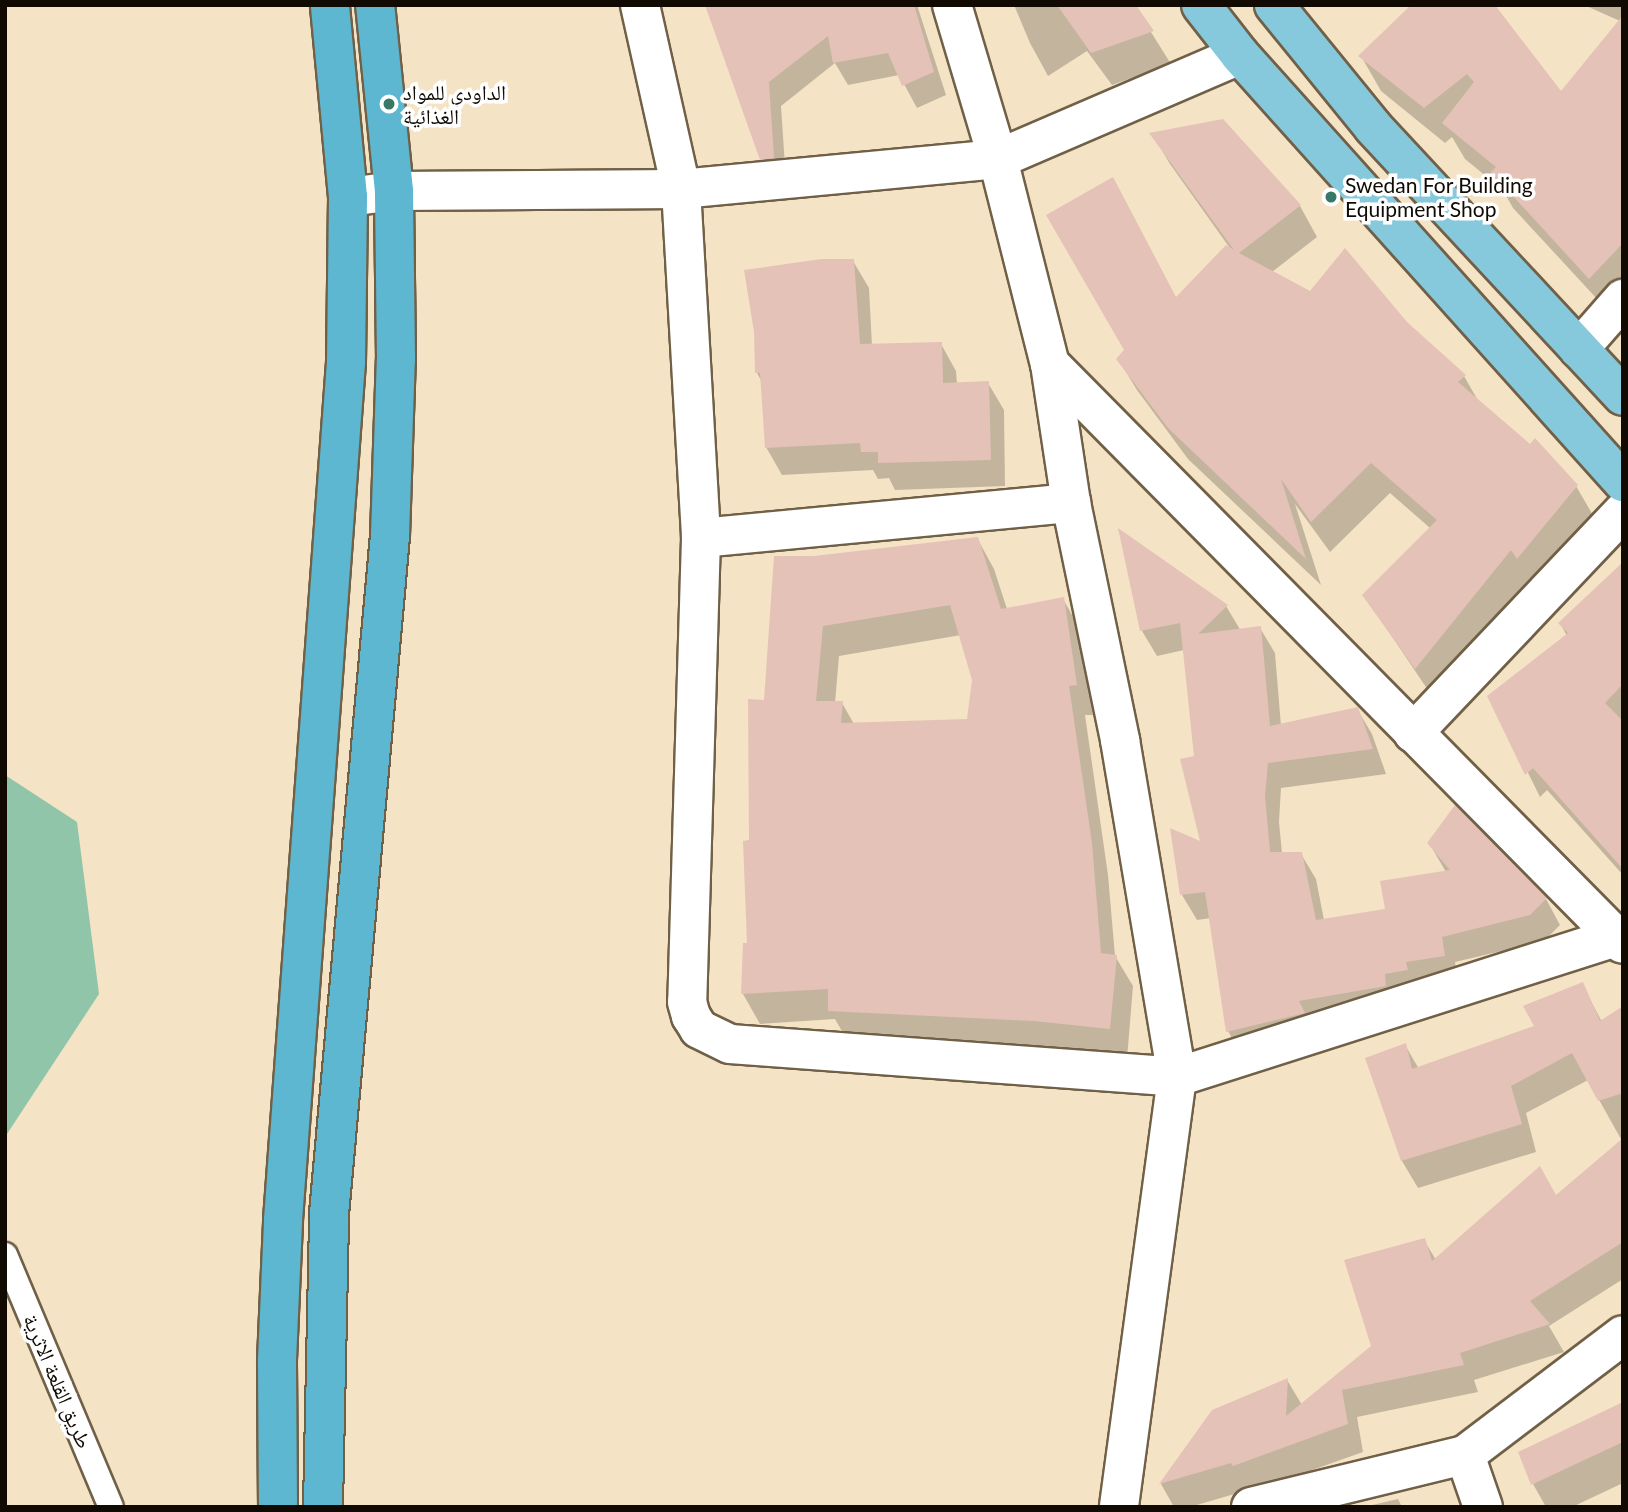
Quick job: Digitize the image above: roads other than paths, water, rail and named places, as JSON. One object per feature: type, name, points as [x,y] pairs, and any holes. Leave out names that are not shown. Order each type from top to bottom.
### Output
[{"type":"highway","points":[[278,1507],[277,1360],[283,1220],[346,362],[348,197],[330,5]]},
{"type":"highway","points":[[323,1507],[329,1214],[389,549],[396,359],[394,191],[375,5]]},
{"type":"main road","points":[[1201,5],[1240,55],[1623,482]]},
{"type":"main road","points":[[1281,9],[1373,127],[1623,396]]},
{"type":"street","points":[[640,5],[681,189],[701,538],[687,1002],[699,1029],[730,1044],[1177,1077],[1619,940],[1050,364]]},
{"type":"street","points":[[952,5],[998,159],[1050,364],[1070,503],[1120,740],[1177,1077],[1119,1507]]},
{"type":"street","points":[[348,197],[394,191],[681,189],[998,159],[1240,55]]},
{"type":"street","points":[[1579,348],[1623,299]]},
{"type":"street","points":[[701,538],[1070,503]]},
{"type":"street","points":[[1413,733],[1623,512]]},
{"type":"street","points":[[1251,1507],[1465,1455],[1623,1335]]},
{"type":"street","points":[[1465,1455],[1483,1507]]},
{"type":"lane","name":"طريق القلعة الاثرية","points":[[5,1255],[111,1507]]},
{"type":"place","name":"الداودي للمواد الغذائية","points":[[389,104]]},
{"type":"place","name":"Swedan For Building Equipment Shop","points":[[1331,197]]}]
